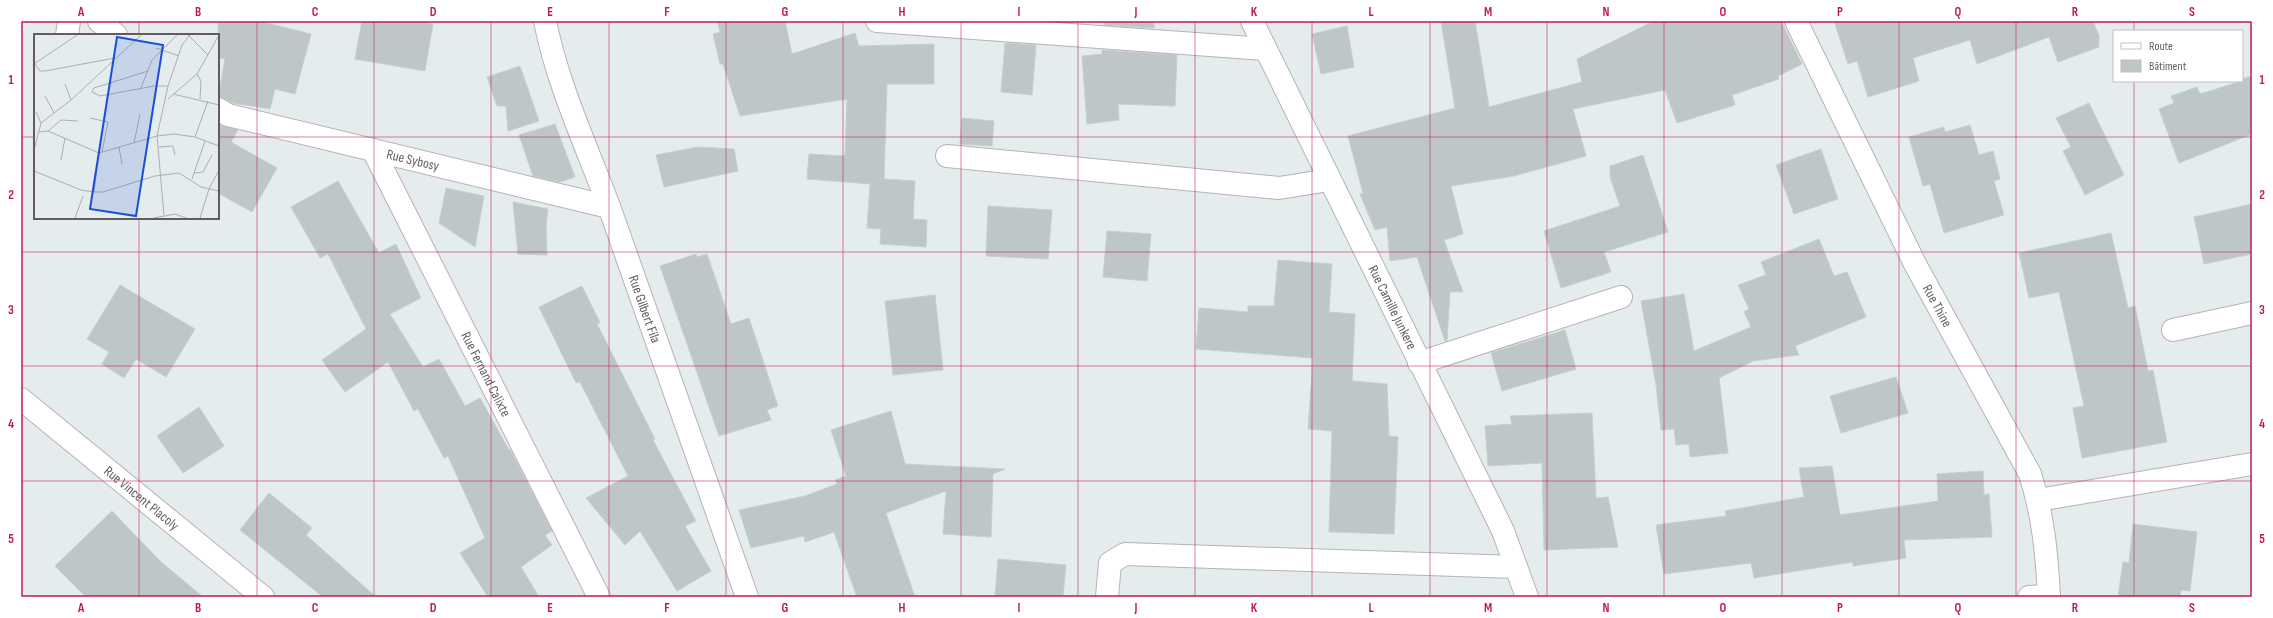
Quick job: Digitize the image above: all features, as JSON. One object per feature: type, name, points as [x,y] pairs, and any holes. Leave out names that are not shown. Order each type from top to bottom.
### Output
[{"type":"street","points":[[67,34],[69,21]]},
{"type":"street","points":[[99,21],[115,34]]},
{"type":"street","name":"Rue Gilbert Fila","points":[[545,21],[549,42],[566,92],[609,207],[747,597]]},
{"type":"street","points":[[877,21],[1265,49]]},
{"type":"street","name":"Rue Camille Junkere","points":[[1252,21],[1503,531],[1527,597]]},
{"type":"street","name":"Rue Thine","points":[[1796,21],[1919,270],[2030,474],[2038,500],[2044,535],[2043,597]]},
{"type":"street","name":"Rue Sybosy","points":[[219,110],[228,116],[609,207]]},
{"type":"street","name":"Rue Fernand Calixte","points":[[374,150],[599,597]]},
{"type":"street","points":[[947,156],[1279,188],[1329,180]]},
{"type":"street","points":[[1419,363],[1621,297]]},
{"type":"street","points":[[2173,330],[2252,313]]},
{"type":"street","name":"Rue Vincent Placoly","points":[[21,399],[263,597]]},
{"type":"street","points":[[2038,500],[2252,464]]},
{"type":"street","points":[[1107,597],[1110,564],[1125,554],[1516,567]]},
{"type":"building","points":[[218,21],[259,21],[311,34],[295,94],[275,89],[270,109],[233,103],[219,97],[225,59],[219,58]]},
{"type":"building","points":[[362,21],[419,21],[433,24],[425,71],[355,59]]},
{"type":"building","points":[[717,21],[785,21],[792,54],[855,33],[859,46],[934,44],[934,84],[887,84],[884,179],[915,181],[913,219],[927,220],[926,247],[880,244],[881,229],[867,228],[870,184],[807,179],[809,154],[845,156],[847,99],[740,116],[723,64],[720,64],[713,34],[720,32]]},
{"type":"building","points":[[1104,21],[1147,21],[1147,23],[1154,23],[1154,28],[1104,25]]},
{"type":"building","points":[[1441,21],[1475,21],[1489,107],[1582,82],[1577,59],[1654,21],[1781,21],[1802,64],[1778,76],[1779,79],[1732,95],[1735,105],[1677,123],[1665,90],[1573,109],[1586,156],[1514,176],[1451,186],[1463,234],[1444,240],[1463,292],[1450,292],[1447,341],[1445,341],[1417,257],[1390,261],[1387,227],[1375,230],[1360,194],[1363,193],[1348,136],[1455,108]]},
{"type":"building","points":[[1834,21],[2093,21],[2099,36],[2099,47],[2058,62],[2049,37],[1977,64],[1970,40],[1913,58],[1919,81],[1868,97],[1857,61],[1848,64]]},
{"type":"building","points":[[1347,26],[1354,67],[1321,74],[1312,34]]},
{"type":"building","points":[[1005,43],[1036,45],[1032,95],[1001,92]]},
{"type":"building","points":[[1102,50],[1177,55],[1175,106],[1118,104],[1119,120],[1087,124],[1082,56],[1102,54]]},
{"type":"building","points":[[520,66],[539,121],[508,131],[506,106],[497,106],[487,77]]},
{"type":"building","points":[[2252,76],[2252,134],[2179,163],[2159,109],[2174,103],[2171,96],[2197,87],[2200,94],[2243,82],[2243,79]]},
{"type":"building","points":[[2089,103],[2124,175],[2085,195],[2063,151],[2071,147],[2056,118]]},
{"type":"building","points":[[962,118],[994,121],[992,146],[960,144]]},
{"type":"building","points":[[219,124],[238,130],[231,142],[277,168],[252,212],[219,194]]},
{"type":"building","points":[[555,124],[575,177],[560,182],[533,176],[519,135]]},
{"type":"building","points":[[1970,125],[1979,155],[1993,151],[2000,179],[1994,181],[2004,215],[1944,233],[1930,184],[1923,186],[1909,137],[1944,127],[1945,132]]},
{"type":"building","points":[[698,147],[734,149],[738,171],[664,187],[656,155]]},
{"type":"building","points":[[1821,149],[1838,199],[1794,214],[1776,165]]},
{"type":"building","points":[[1643,155],[1668,232],[1604,252],[1611,272],[1561,288],[1544,231],[1620,206],[1610,177],[1610,166]]},
{"type":"building","points":[[338,181],[379,253],[396,244],[421,298],[390,314],[423,367],[439,359],[465,406],[480,398],[509,450],[510,449],[552,531],[545,535],[552,545],[521,567],[539,597],[488,597],[460,553],[485,538],[448,456],[444,458],[418,409],[414,411],[388,362],[345,392],[322,360],[366,329],[328,254],[320,258],[291,207]]},
{"type":"building","points":[[446,188],[484,196],[475,247],[439,223]]},
{"type":"building","points":[[513,202],[548,209],[546,225],[547,255],[518,254]]},
{"type":"building","points":[[2252,204],[2252,254],[2204,264],[2194,217]]},
{"type":"building","points":[[988,206],[1052,210],[1048,259],[986,256]]},
{"type":"building","points":[[1107,231],[1151,234],[1147,281],[1103,277]]},
{"type":"building","points":[[2111,233],[2128,308],[2135,306],[2148,371],[2153,370],[2167,442],[2082,458],[2073,408],[2084,406],[2059,292],[2029,298],[2019,253]]},
{"type":"building","points":[[1819,239],[1834,276],[1847,272],[1866,317],[1795,346],[1799,355],[1753,361],[1719,378],[1728,453],[1690,457],[1689,444],[1676,445],[1674,429],[1661,430],[1656,385],[1641,301],[1684,294],[1694,351],[1751,327],[1744,312],[1749,309],[1738,285],[1766,275],[1761,262]]},
{"type":"building","points":[[696,254],[697,257],[707,254],[731,324],[749,318],[778,406],[767,410],[771,420],[719,436],[660,266]]},
{"type":"building","points":[[1278,260],[1332,264],[1329,312],[1355,314],[1352,381],[1387,384],[1389,436],[1398,437],[1394,534],[1329,532],[1332,431],[1308,429],[1313,358],[1196,349],[1199,308],[1248,312],[1248,306],[1274,306]]},
{"type":"building","points":[[120,285],[195,329],[166,377],[136,359],[124,378],[102,364],[109,352],[87,339]]},
{"type":"building","points":[[582,286],[600,323],[597,324],[655,439],[653,440],[696,521],[685,526],[711,571],[677,591],[640,531],[625,545],[586,498],[628,476],[580,382],[576,383],[539,307]]},
{"type":"building","points":[[935,295],[943,370],[893,375],[885,301]]},
{"type":"building","points":[[1565,330],[1576,369],[1502,391],[1491,353]]},
{"type":"building","points":[[1896,377],[1908,413],[1841,433],[1830,396]]},
{"type":"building","points":[[199,407],[224,446],[183,473],[157,436]]},
{"type":"building","points":[[891,411],[905,464],[1005,469],[993,474],[991,537],[943,534],[946,491],[886,513],[915,597],[857,597],[834,532],[805,542],[804,536],[751,548],[739,510],[805,496],[837,484],[835,480],[846,476],[831,430]]},
{"type":"building","points":[[1592,413],[1596,498],[1608,497],[1618,547],[1544,550],[1542,463],[1488,466],[1485,426],[1512,424],[1510,416]]},
{"type":"building","points":[[1832,466],[1840,515],[1938,501],[1937,474],[1983,471],[1984,495],[1989,494],[1992,537],[1904,540],[1906,558],[1853,566],[1853,562],[1754,578],[1751,563],[1664,574],[1656,525],[1726,516],[1725,511],[1804,497],[1799,468]]},
{"type":"building","points":[[269,493],[312,528],[306,535],[376,597],[323,597],[240,530]]},
{"type":"building","points":[[112,511],[160,561],[203,597],[86,597],[55,566]]},
{"type":"building","points":[[2133,524],[2197,532],[2190,591],[2181,590],[2180,597],[2118,597],[2123,562],[2129,563]]},
{"type":"building","points":[[998,559],[1066,565],[1063,597],[995,597]]}]
